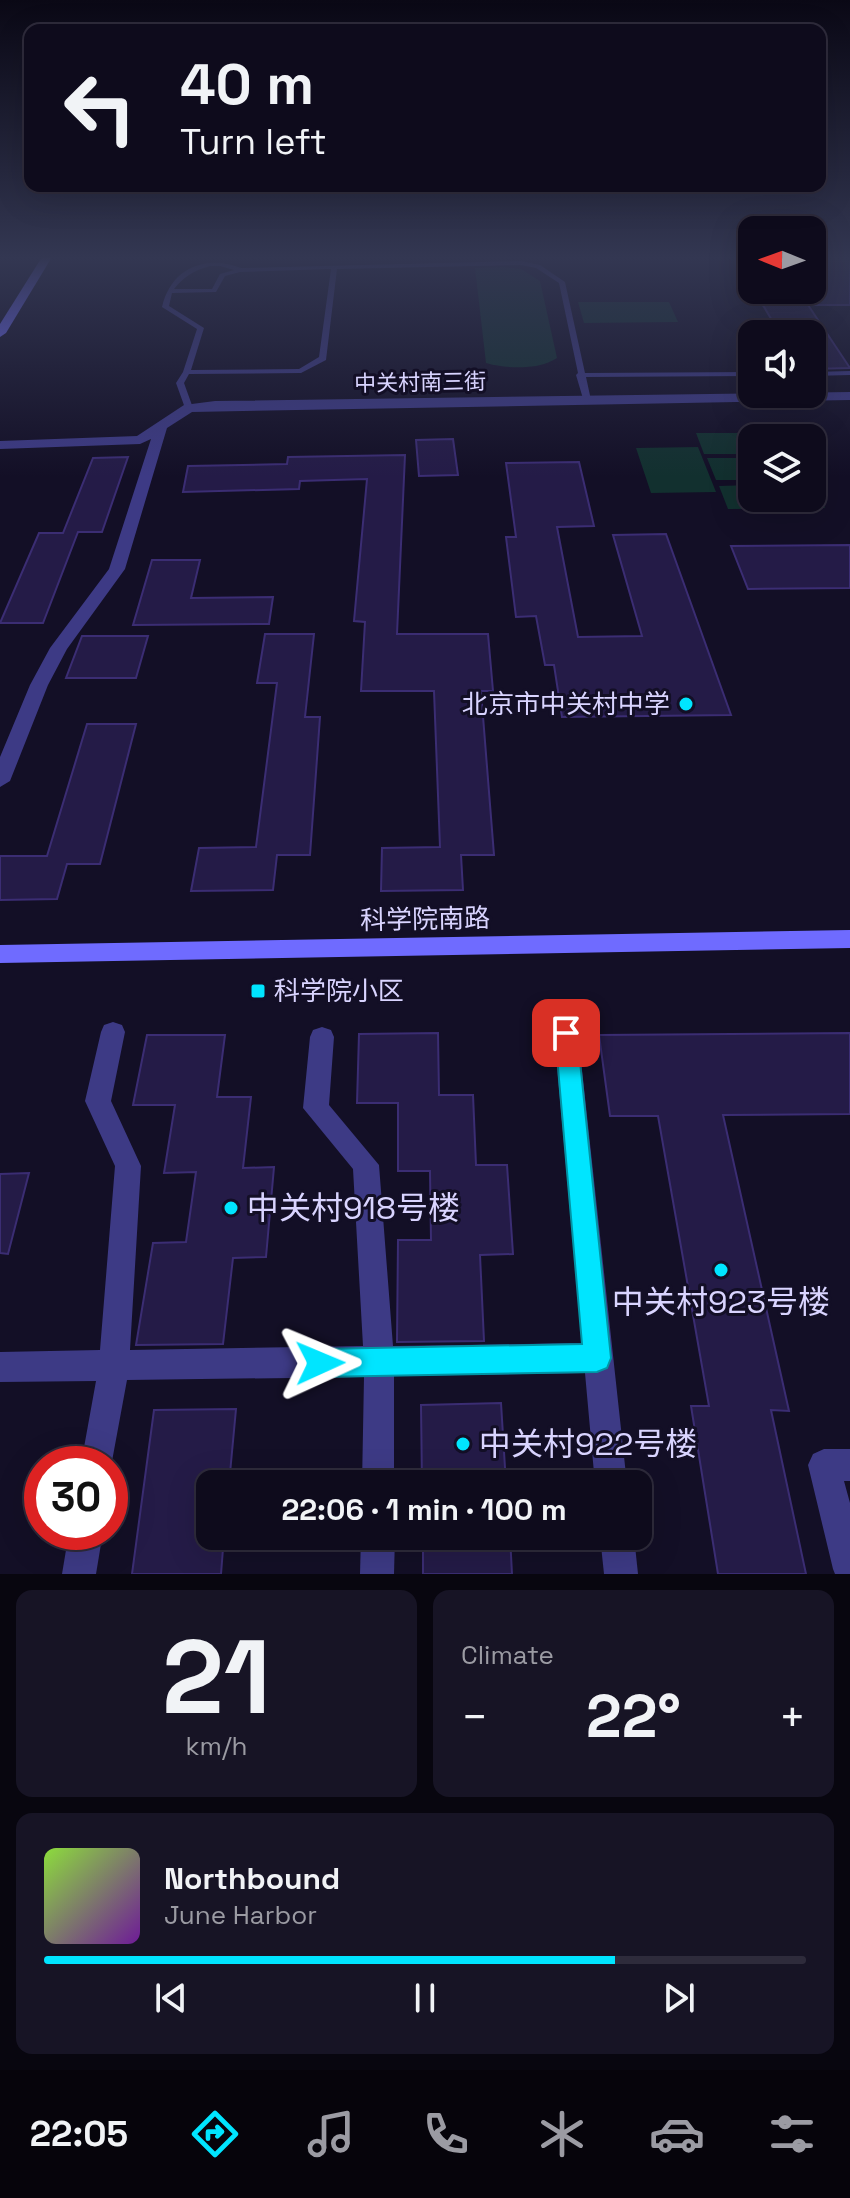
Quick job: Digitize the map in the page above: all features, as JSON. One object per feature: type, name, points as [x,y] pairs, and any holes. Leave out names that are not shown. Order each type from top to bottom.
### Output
[{"type":"street","name":"中关村南三街","points":[[189,408],[850,396]]},
{"type":"street","points":[[0,445],[116,444],[140,440],[189,408]]},
{"type":"street","points":[[0,781],[39,685],[59,648],[117,569],[161,429]]},
{"type":"street","name":"科学院南路","points":[[0,954],[850,939]]},
{"type":"street","points":[[100,1446],[114,1366],[128,1166],[98,1101],[113,1032]]},
{"type":"street","points":[[566,1033],[609,1470]]},
{"type":"street","points":[[322,1037],[316,1108],[366,1165],[379,1362],[378,1470]]},
{"type":"street","points":[[0,1367],[597,1358]]},
{"type":"street","points":[[850,1465],[824,1465],[850,1569]]},
{"type":"street","points":[[79,1574],[83,1550]]},
{"type":"street","points":[[377,1574],[378,1550]]},
{"type":"street","points":[[618,1550],[621,1574]]},
{"type":"lane","points":[[189,408],[180,383],[187,372],[200,330]]},
{"type":"lane","points":[[187,372],[301,371],[323,358],[326,330]]},
{"type":"lane","points":[[571,330],[587,400]]},
{"type":"lane","points":[[826,374],[850,373]]},
{"type":"lane","points":[[580,375],[738,374]]},
{"type":"green space","points":[[482,330],[551,330],[557,358],[550,362],[523,367],[486,363]]},
{"type":"green space","points":[[696,433],[738,433],[738,454],[704,454]]},
{"type":"green space","points":[[698,447],[716,492],[651,493],[636,448]]},
{"type":"green space","points":[[707,458],[738,458],[738,480],[716,480]]},
{"type":"green space","points":[[738,485],[738,509],[728,509],[719,486]]},
{"type":"building","points":[[826,332],[850,368],[826,369]]},
{"type":"building","points":[[453,439],[458,475],[419,476],[416,440]]},
{"type":"building","points":[[405,455],[397,634],[488,634],[493,691],[481,691],[494,855],[461,855],[463,890],[381,891],[382,848],[440,847],[434,691],[361,691],[365,622],[354,621],[367,479],[300,481],[299,489],[183,492],[188,466],[287,464],[288,457]]},
{"type":"building","points":[[128,457],[102,532],[78,532],[43,623],[0,623],[39,533],[63,533],[93,458]]},
{"type":"building","points":[[579,462],[594,526],[557,527],[578,637],[642,636],[613,535],[666,534],[731,715],[562,717],[554,665],[545,665],[536,616],[516,617],[506,537],[516,537],[506,463]]},
{"type":"building","points":[[850,545],[850,588],[748,589],[731,546]]},
{"type":"building","points":[[152,560],[200,560],[191,598],[273,597],[269,624],[133,625]]},
{"type":"building","points":[[265,634],[314,634],[305,717],[320,717],[310,855],[277,855],[273,890],[191,891],[199,848],[256,847],[277,683],[257,683]]},
{"type":"building","points":[[82,636],[148,636],[136,678],[66,678]]},
{"type":"building","points":[[87,724],[136,724],[100,864],[67,864],[57,899],[0,900],[0,856],[47,856]]},
{"type":"building","points":[[438,1033],[439,1095],[473,1095],[476,1165],[507,1165],[513,1254],[480,1255],[484,1341],[397,1342],[398,1240],[431,1240],[430,1171],[398,1171],[398,1103],[357,1103],[359,1034]]},
{"type":"building","name":"中关村923号楼","points":[[850,1033],[850,1114],[723,1115],[789,1411],[771,1410],[806,1574],[718,1574],[691,1406],[709,1406],[658,1116],[610,1116],[599,1035]]},
{"type":"building","name":"中关村918号楼","points":[[147,1035],[225,1035],[217,1097],[251,1097],[243,1168],[274,1167],[266,1257],[233,1258],[223,1344],[136,1345],[153,1243],[186,1242],[196,1172],[164,1173],[175,1105],[133,1105]]},
{"type":"building","points":[[29,1173],[8,1254],[0,1253],[0,1174]]},
{"type":"building","name":"中关村922号楼","points":[[501,1403],[505,1470],[422,1470],[421,1405]]},
{"type":"building","points":[[236,1409],[230,1470],[196,1470],[196,1550],[223,1550],[221,1574],[132,1574],[154,1410]]},
{"type":"building","name":"中关村922号楼","points":[[423,1550],[511,1550],[512,1574],[423,1574]]},
{"type":"place","name":"北京市中关村中学","points":[[686,704]]},
{"type":"place","name":"科学院小区","points":[[258,991]]},
{"type":"place","name":"中关村918号楼","points":[[231,1208]]},
{"type":"place","name":"中关村923号楼","points":[[721,1270]]},
{"type":"place","name":"中关村922号楼","points":[[463,1444]]},
{"type":"route","points":[[320,1363],[597,1358],[566,1033]]}]
